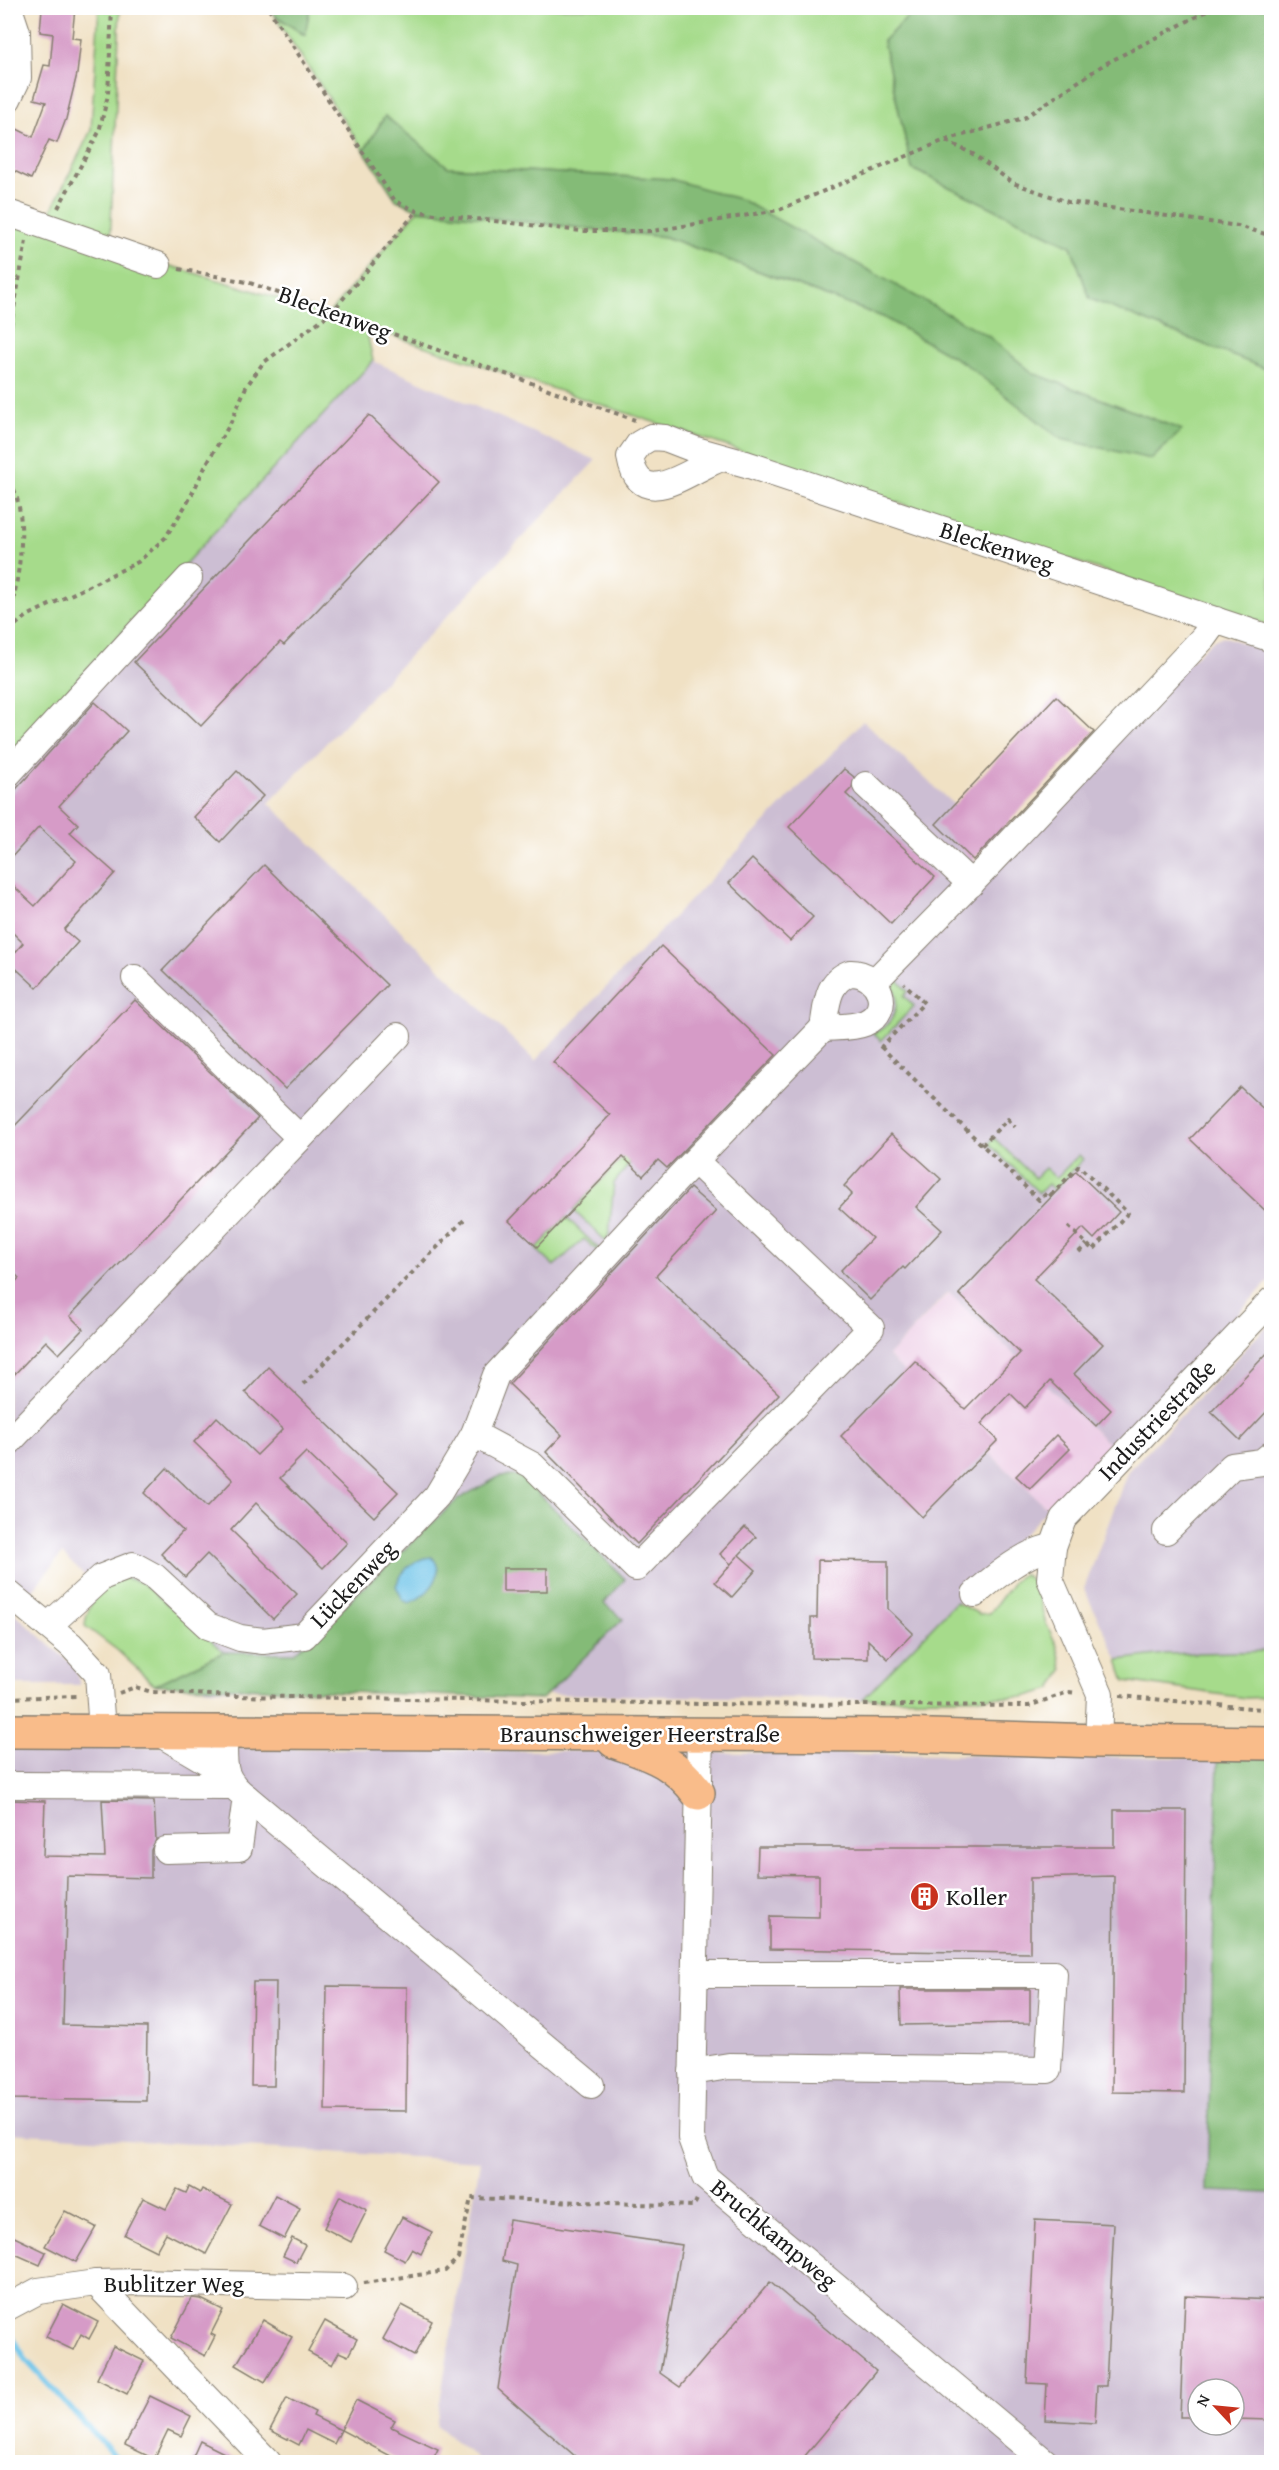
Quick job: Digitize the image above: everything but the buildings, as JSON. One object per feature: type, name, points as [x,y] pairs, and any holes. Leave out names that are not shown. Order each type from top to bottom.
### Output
[{"type":"main road","name":"Braunschweiger Heerstraße","points":[[8,1731],[898,1735],[1272,1743]]},
{"type":"main road","points":[[596,1734],[670,1764],[686,1777],[698,1793]]},
{"type":"street","points":[[8,99],[18,78],[17,32],[9,8]]},
{"type":"street","points":[[28,221],[158,265]]},
{"type":"street","points":[[649,430],[630,458],[632,472],[644,483],[661,487],[709,462],[722,458]]},
{"type":"street","name":"Bleckenweg","points":[[649,430],[722,458],[746,464],[1272,639]]},
{"type":"street","points":[[8,774],[189,578]]},
{"type":"street","points":[[875,981],[971,884],[1203,638],[1216,620]]},
{"type":"street","points":[[866,785],[971,884]]},
{"type":"street","points":[[850,973],[859,973],[875,981],[879,988],[880,1004],[872,1018],[857,1025],[823,1028],[830,990],[834,982],[850,973]]},
{"type":"street","points":[[135,978],[300,1138]]},
{"type":"street","name":"Lückenweg","points":[[48,1626],[102,1577],[133,1566],[155,1577],[208,1626],[240,1638],[263,1641],[304,1636],[437,1496],[474,1434],[496,1375],[695,1161],[823,1028]]},
{"type":"street","points":[[8,1443],[398,1036]]},
{"type":"street","points":[[474,1434],[531,1466],[636,1569],[871,1328],[695,1161]]},
{"type":"street","name":"Industriestraße","points":[[1098,1741],[1100,1694],[1050,1579],[1053,1547],[1063,1519],[1272,1300]]},
{"type":"street","points":[[1166,1531],[1232,1466],[1262,1462],[1272,1454]]},
{"type":"street","points":[[975,1594],[999,1573],[1042,1548],[1053,1547]]},
{"type":"street","points":[[8,1593],[71,1645],[98,1674],[102,1731]]},
{"type":"street","points":[[158,1732],[234,1785],[591,2085]]},
{"type":"street","points":[[166,1850],[240,1848],[234,1785],[224,1733]]},
{"type":"street","name":"Bruchkampweg","points":[[700,1734],[691,2138],[705,2177],[1044,2463]]},
{"type":"street","points":[[8,1785],[234,1785]]},
{"type":"street","points":[[692,2072],[729,2067],[1048,2070],[1054,1974],[695,1974]]},
{"type":"street","points":[[96,2283],[268,2463]]},
{"type":"street","name":"Bublitzer Weg","points":[[8,2307],[38,2291],[96,2283],[344,2287]]},
{"type":"path","points":[[8,362],[10,331],[28,221],[99,132],[108,95],[112,8]]},
{"type":"path","points":[[268,8],[395,201],[417,211],[582,231],[653,231],[779,210],[945,140],[1024,118],[1103,65],[1213,8]]},
{"type":"path","points":[[945,140],[973,154],[1013,183],[1068,202],[1238,226],[1272,236]]},
{"type":"path","points":[[8,629],[29,615],[138,562],[165,538],[189,500],[230,424],[246,387],[263,363],[332,312],[417,211]]},
{"type":"path","name":"Bleckenweg","points":[[158,265],[247,282],[649,430]]},
{"type":"path","points":[[8,472],[19,507],[20,545],[16,587],[8,629]]},
{"type":"path","points":[[881,1047],[1039,1200],[1048,1192],[1052,1196],[1079,1166],[1128,1213],[1093,1250],[1068,1226]]},
{"type":"path","points":[[982,1145],[1008,1119],[1015,1127]]},
{"type":"path","points":[[303,1384],[465,1219]]},
{"type":"path","points":[[1079,1252],[1087,1244]]},
{"type":"path","points":[[8,1698],[116,1695],[135,1687],[152,1692],[246,1696],[690,1704],[1029,1706],[1068,1692],[1272,1710]]},
{"type":"path","points":[[344,2287],[445,2271],[458,2259],[471,2198],[694,2206],[705,2177]]},
{"type":"shaded area","points":[[373,361],[596,460],[269,803],[535,1061],[863,721],[954,805],[936,824],[976,862],[1212,641],[1223,636],[1271,653],[1271,1279],[1111,1446],[948,1292],[888,1356],[1048,1509],[863,1699],[205,1689],[62,1554],[14,1613],[75,1667],[80,1685],[8,1685],[8,755]]},
{"type":"shaded area","points":[[949,1292],[1111,1446],[1048,1509],[888,1356]]},
{"type":"shaded area","points":[[1271,1322],[1271,1651],[1165,1654],[1118,1660],[1084,1589],[1128,1471]]},
{"type":"shaded area","points":[[8,1745],[1218,1758],[1207,2191],[1271,2193],[1271,2462],[480,2462],[436,2425],[480,2161],[8,2133]]},
{"type":"green space","points":[[99,8],[120,8],[110,248],[329,313],[418,210],[665,237],[883,317],[964,363],[1152,459],[1182,430],[1032,373],[988,336],[671,179],[448,167],[385,116],[364,151],[273,14],[304,35],[310,8],[917,8],[883,41],[912,169],[1071,246],[1090,299],[1271,371],[1271,626],[366,327],[373,361],[8,755],[8,242],[11,215],[43,227],[91,130]]},
{"type":"green space","points":[[269,8],[310,8],[305,35],[273,14]]},
{"type":"green space","points":[[917,8],[1271,8],[1271,371],[1090,299],[1071,246],[912,169],[883,41]]},
{"type":"green space","points":[[385,116],[448,167],[671,179],[742,200],[988,336],[1033,373],[1182,430],[1151,459],[1061,439],[964,363],[883,317],[666,237],[418,210],[396,200],[364,151]]},
{"type":"green space","points":[[894,976],[908,991],[904,996],[914,1006],[881,1041],[873,1033],[887,1024],[895,1011],[896,996],[891,980]]},
{"type":"green space","points":[[994,1138],[1035,1178],[1045,1168],[1056,1178],[1079,1155],[1083,1159],[1054,1190],[1048,1184],[1039,1193],[989,1144]]},
{"type":"green space","points":[[638,1141],[644,1146],[614,1183],[609,1234],[606,1241],[573,1210]]},
{"type":"green space","points":[[566,1217],[601,1251],[600,1253],[584,1239],[554,1266],[536,1249]]},
{"type":"green space","points":[[500,1476],[521,1476],[625,1579],[604,1603],[623,1619],[542,1699],[155,1685],[224,1652],[294,1653],[458,1499]]},
{"type":"green space","points":[[1023,1574],[1036,1584],[1045,1621],[1057,1646],[1063,1670],[1052,1689],[1024,1697],[863,1699],[956,1602],[979,1614],[990,1613],[1014,1581]]},
{"type":"green space","points":[[124,1578],[141,1582],[224,1652],[155,1685],[117,1650],[85,1626],[90,1608],[100,1591],[109,1582]]},
{"type":"green space","points":[[1271,1651],[1271,1697],[1245,1698],[1125,1681],[1118,1660],[1165,1654]]},
{"type":"green space","points":[[1218,1758],[1271,1758],[1271,2193],[1207,2191]]},
{"type":"water","points":[[432,1557],[438,1571],[433,1584],[416,1600],[409,1603],[403,1600],[396,1586],[402,1575],[414,1563]]},
{"type":"waterway","points":[[10,2332],[25,2359],[120,2462]]},
{"type":"place","name":"Koller","points":[[925,1897]]}]
